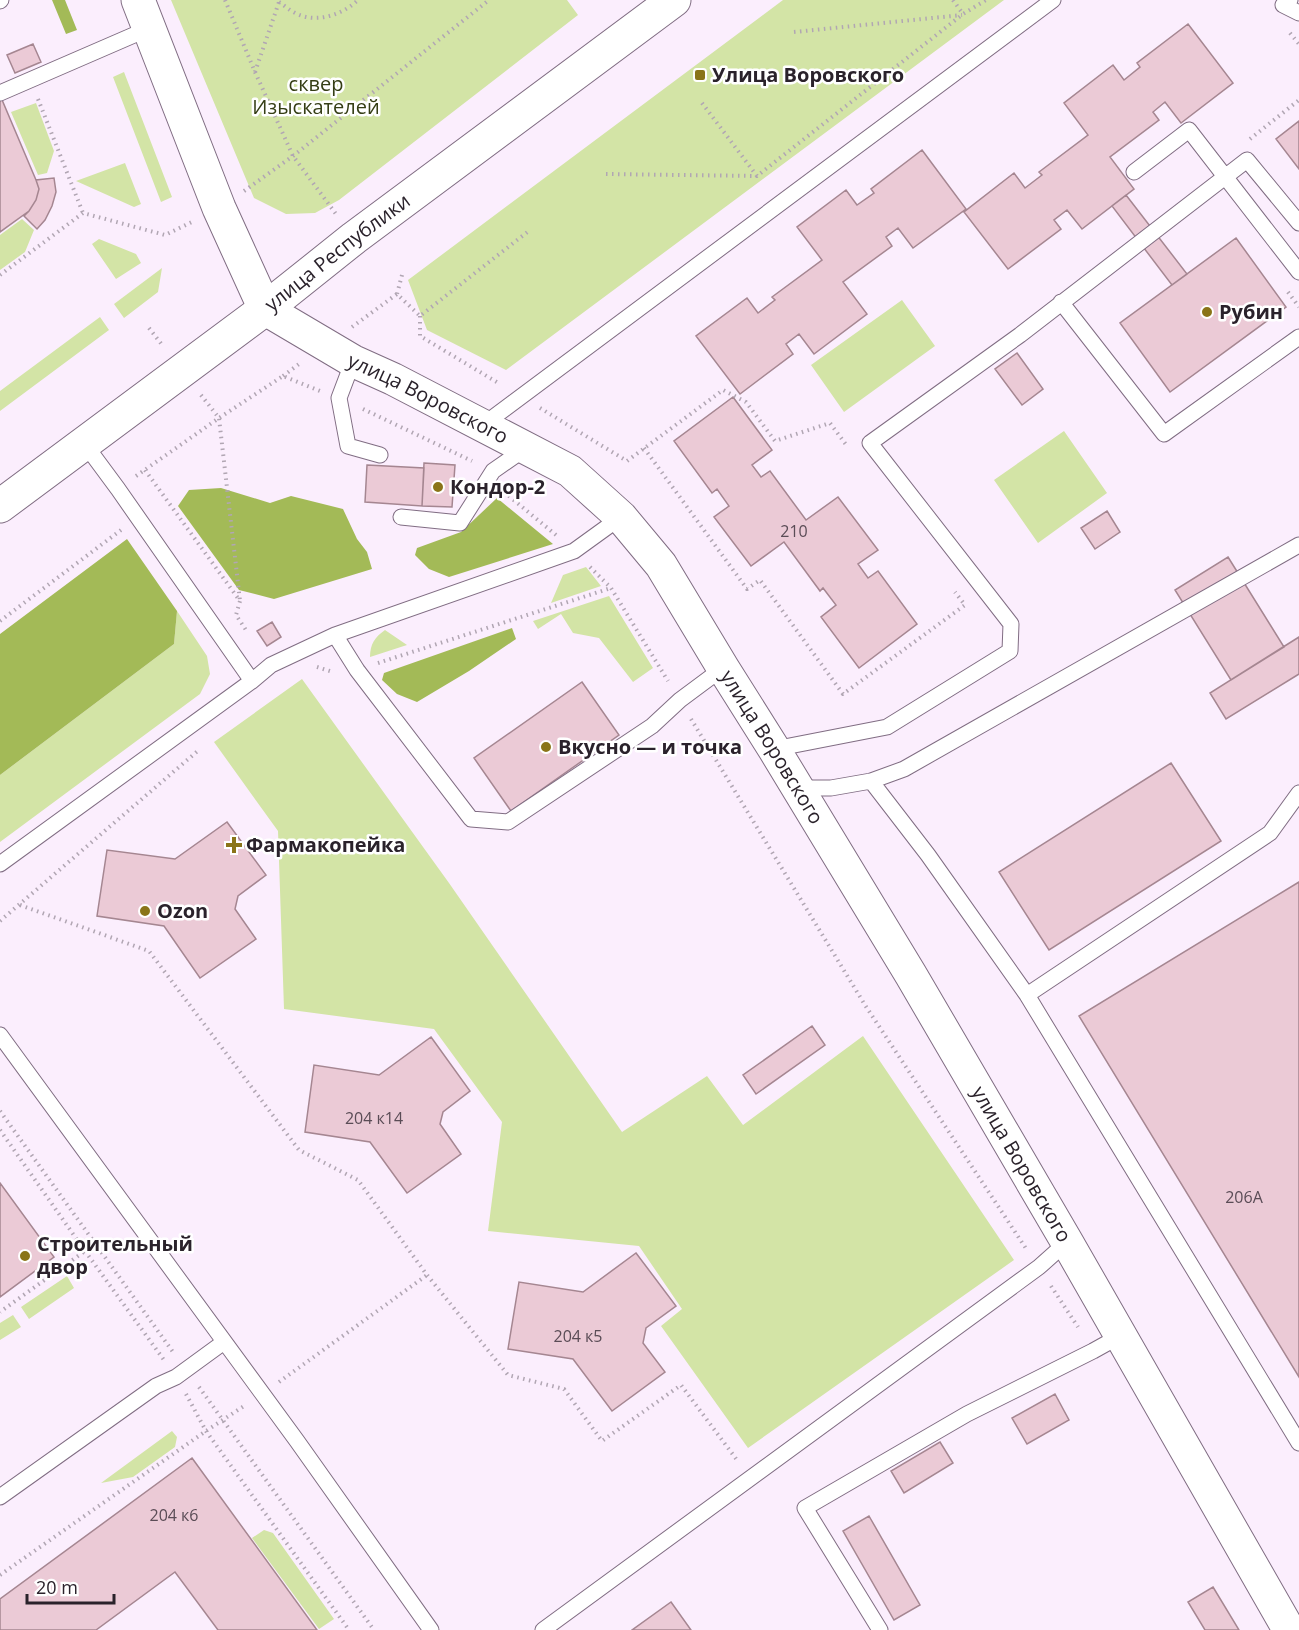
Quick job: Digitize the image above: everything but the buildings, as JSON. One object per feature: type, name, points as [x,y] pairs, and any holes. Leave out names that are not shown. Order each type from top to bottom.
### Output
[{"type":"main road","name":"улица Республики","points":[[0,506],[265,309],[354,238],[675,0]]},
{"type":"main road","points":[[144,14],[219,208],[265,309]]},
{"type":"street","name":"улица Воровского","points":[[265,309],[353,361],[393,379],[570,471],[621,517],[661,565],[911,975],[1289,1630]]},
{"type":"lane","points":[[483,425],[1053,0]]},
{"type":"lane","points":[[1290,0],[1283,6],[1299,13]]},
{"type":"lane","points":[[0,93],[144,14]]},
{"type":"lane","points":[[1134,172],[1189,130],[1299,272]]},
{"type":"lane","points":[[774,749],[887,727],[1010,651],[1011,624],[870,443],[1012,340],[1247,160],[1299,223]]},
{"type":"lane","points":[[1061,302],[1164,434],[1299,337]]},
{"type":"lane","points":[[353,361],[339,398],[348,446],[380,455]]},
{"type":"lane","points":[[84,443],[252,681]]},
{"type":"lane","points":[[401,517],[460,524],[493,471],[526,448]]},
{"type":"lane","points":[[0,864],[271,666],[335,635],[574,550],[621,517]]},
{"type":"lane","points":[[796,788],[831,788],[871,781],[904,769],[1299,544]]},
{"type":"lane","points":[[335,635],[357,670],[471,819],[508,822],[652,726],[680,700],[723,668]]},
{"type":"lane","points":[[871,781],[928,855],[1028,995],[1299,1443]]},
{"type":"lane","points":[[1028,995],[1270,832],[1299,793]]},
{"type":"lane","points":[[0,1035],[431,1630]]},
{"type":"lane","points":[[543,1630],[1039,1267],[1067,1242]]},
{"type":"lane","points":[[880,1630],[806,1508],[967,1414],[1120,1336]]},
{"type":"lane","points":[[0,1497],[156,1386],[176,1377],[224,1342]]},
{"type":"path","points":[[225,0],[293,156],[354,238]]},
{"type":"path","points":[[255,72],[278,1],[297,14],[318,18],[339,14],[358,0]]},
{"type":"path","points":[[82,213],[165,235],[219,208],[293,156],[489,0]]},
{"type":"path","points":[[953,0],[963,14]]},
{"type":"path","points":[[606,174],[757,176],[963,14],[986,0]]},
{"type":"path","points":[[794,32],[963,14]]},
{"type":"path","points":[[37,96],[82,213]]},
{"type":"path","points":[[702,103],[757,176]]},
{"type":"path","points":[[0,275],[82,213]]},
{"type":"path","points":[[420,316],[530,230]]},
{"type":"path","points":[[402,274],[397,294],[420,316],[420,336],[627,461],[723,390],[746,402],[775,441],[830,423],[852,453]]},
{"type":"path","points":[[118,489],[283,376],[339,398],[493,471],[503,491],[574,550],[611,588],[865,1005],[1093,1351]]},
{"type":"path","points":[[219,418],[240,601],[236,615],[271,666]]},
{"type":"path","points":[[644,448],[747,589],[760,580],[843,694],[964,605],[950,586]]},
{"type":"path","points":[[145,470],[240,601]]},
{"type":"path","points":[[0,621],[121,531],[115,522]]},
{"type":"path","points":[[330,672],[357,670],[611,588]]},
{"type":"path","points":[[0,921],[201,749]]},
{"type":"path","points":[[20,905],[149,951],[299,1150],[357,1180],[427,1275],[508,1375],[564,1389],[602,1441],[681,1385],[739,1462]]},
{"type":"path","points":[[0,1130],[176,1377],[206,1431],[350,1630]]},
{"type":"path","points":[[0,1312],[85,1251]]},
{"type":"path","points":[[0,1575],[262,1394],[427,1275]]},
{"type":"green space","points":[[52,0],[65,0],[77,30],[66,34]]},
{"type":"green space","name":"сквер Изыскателей","points":[[171,0],[567,0],[578,15],[339,200],[315,213],[286,214],[254,198]]},
{"type":"green space","points":[[783,0],[1004,0],[506,370],[427,330],[408,280]]},
{"type":"green space","points":[[124,72],[172,197],[161,202],[113,77]]},
{"type":"green space","points":[[36,103],[54,151],[47,173],[38,175],[11,112]]},
{"type":"green space","points":[[125,163],[141,204],[134,207],[76,181]]},
{"type":"green space","points":[[22,219],[34,230],[25,252],[0,270],[0,235]]},
{"type":"green space","points":[[99,239],[136,254],[141,263],[116,279],[92,244]]},
{"type":"green space","points":[[162,268],[158,292],[124,318],[114,304]]},
{"type":"green space","points":[[902,300],[935,346],[844,412],[811,365]]},
{"type":"green space","points":[[100,317],[109,330],[0,411],[0,391]]},
{"type":"green space","points":[[1064,431],[1107,493],[1038,543],[994,480]]},
{"type":"green space","points":[[221,488],[270,503],[291,496],[343,509],[357,539],[367,552],[372,569],[274,599],[239,590],[178,506],[189,490]]},
{"type":"green space","points":[[497,498],[553,544],[449,577],[429,569],[415,555],[417,548],[461,532]]},
{"type":"green space","points":[[127,539],[177,611],[174,644],[0,775],[0,634]]},
{"type":"green space","points":[[586,567],[601,586],[551,603],[563,575]]},
{"type":"green space","points":[[609,596],[653,668],[633,682],[599,638],[573,633],[561,614],[538,629],[533,621]]},
{"type":"green space","points":[[177,611],[207,656],[210,674],[200,694],[0,842],[0,775],[174,644]]},
{"type":"green space","points":[[512,628],[516,639],[417,702],[397,694],[382,680],[384,673]]},
{"type":"green space","points":[[385,630],[407,645],[370,657],[374,641]]},
{"type":"green space","points":[[302,679],[449,883],[622,1132],[707,1076],[743,1125],[863,1036],[1014,1260],[748,1448],[661,1326],[682,1309],[639,1246],[488,1231],[502,1122],[434,1029],[284,1009],[278,831],[214,742]]},
{"type":"green space","points":[[67,1276],[74,1288],[29,1319],[21,1307]]},
{"type":"green space","points":[[13,1315],[21,1327],[0,1340],[0,1323]]},
{"type":"green space","points":[[172,1431],[177,1437],[175,1447],[133,1477],[101,1483]]},
{"type":"green space","points":[[264,1530],[273,1533],[334,1619],[319,1629],[252,1538]]},
{"type":"place","name":"Улица Воровского","points":[[700,75]]},
{"type":"place","name":"Рубин","points":[[1207,312]]},
{"type":"place","name":"Кондор-2","points":[[438,487]]},
{"type":"place","name":"Вкусно — и точка","points":[[546,747]]},
{"type":"place","name":"Фармакопейка","points":[[234,845]]},
{"type":"place","name":"Ozon","points":[[145,911]]},
{"type":"place","name":"Строительный двор","points":[[25,1256]]}]
